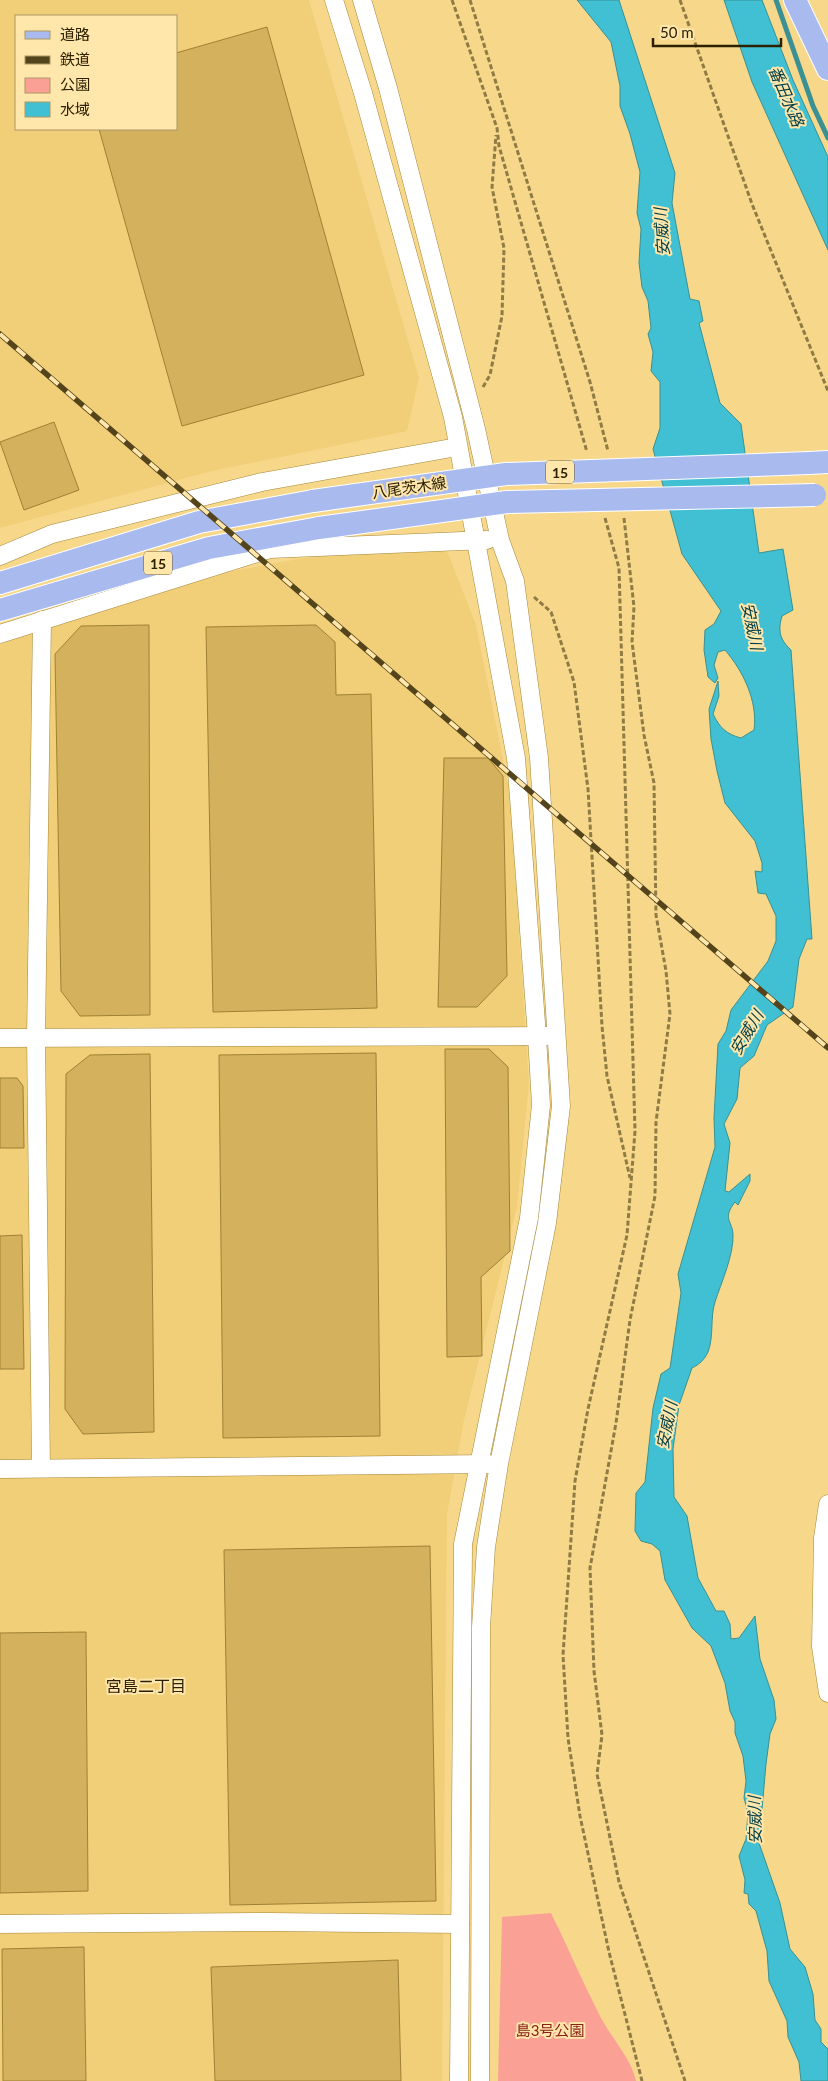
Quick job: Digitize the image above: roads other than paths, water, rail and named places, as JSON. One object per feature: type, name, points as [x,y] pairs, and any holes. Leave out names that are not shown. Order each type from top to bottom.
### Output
[{"type":"main road","points":[[795,0],[828,70]]},
{"type":"main road","name":"八尾茨木線","points":[[0,583],[200,522],[313,501],[506,474],[818,463]]},
{"type":"main road","name":"八尾茨木線","points":[[0,610],[209,548],[319,528],[507,502],[821,495]]},
{"type":"street","points":[[334,0],[363,93],[453,417],[457,447],[516,758],[537,1036],[541,1104],[529,1218],[463,1544],[459,2081]]},
{"type":"street","points":[[362,0],[388,88],[470,406],[500,540],[515,581],[539,758],[561,1106],[547,1223],[499,1464],[486,1547],[481,1627],[480,2081]]},
{"type":"street","points":[[0,556],[52,534],[262,482],[457,447]]},
{"type":"street","points":[[0,634],[270,549],[500,540]]},
{"type":"street","points":[[41,1468],[36,1038],[42,620]]},
{"type":"street","points":[[0,1038],[556,1036]]},
{"type":"street","points":[[0,1469],[499,1464]]},
{"type":"street","points":[[828,1504],[823,1538],[821,1647],[828,1693]]},
{"type":"street","points":[[0,1924],[259,1922],[460,1924]]},
{"type":"water","name":"安威川","points":[[577,0],[619,0],[675,173],[672,203],[690,299],[699,301],[703,321],[699,323],[720,403],[741,424],[759,553],[783,549],[793,610],[782,616],[780,634],[791,650],[812,939],[807,939],[799,959],[793,1007],[767,1025],[754,1056],[740,1068],[737,1099],[724,1124],[730,1143],[725,1191],[729,1192],[750,1174],[750,1181],[738,1205],[735,1202],[728,1216],[733,1234],[733,1242],[715,1302],[710,1346],[702,1362],[692,1368],[679,1405],[673,1449],[674,1497],[687,1516],[698,1578],[716,1611],[724,1611],[730,1624],[731,1639],[739,1638],[755,1616],[760,1659],[774,1700],[776,1719],[770,1734],[759,1843],[780,1903],[790,1949],[805,1967],[813,1994],[815,2020],[821,2029],[821,2042],[828,2049],[828,2081],[801,2081],[799,2062],[788,2037],[787,2021],[769,1981],[767,1951],[756,1911],[749,1904],[748,1894],[744,1893],[745,1880],[739,1856],[746,1839],[748,1813],[744,1798],[746,1781],[743,1756],[735,1733],[735,1722],[730,1711],[725,1683],[711,1646],[692,1628],[665,1580],[660,1551],[652,1544],[641,1541],[635,1531],[636,1493],[645,1482],[653,1408],[661,1374],[670,1368],[681,1293],[678,1274],[715,1147],[714,1118],[718,1044],[726,1031],[731,1010],[768,961],[776,941],[776,916],[766,894],[758,893],[755,871],[762,872],[762,863],[755,841],[725,803],[717,771],[711,739],[709,709],[718,681],[719,696],[713,714],[721,727],[731,735],[741,738],[754,730],[754,708],[748,687],[738,667],[725,650],[718,652],[714,665],[718,678],[715,683],[708,677],[704,650],[705,630],[714,624],[721,611],[682,554],[653,449],[660,428],[660,382],[651,371],[653,352],[648,334],[651,328],[648,301],[642,287],[639,263],[641,229],[637,213],[640,172],[620,106],[620,86],[611,42]]},
{"type":"water","name":"番田水路","points":[[724,0],[762,0],[793,80],[828,157],[828,250],[752,82]]},
{"type":"waterway","points":[[776,0],[813,106],[828,138]]},
{"type":"railway","points":[[0,334],[828,1048]]},
{"type":"district","name":"宮島二丁目","points":[[146,1685]]},
{"type":"park label","name":"島3号公園","points":[[550,2030]]}]
